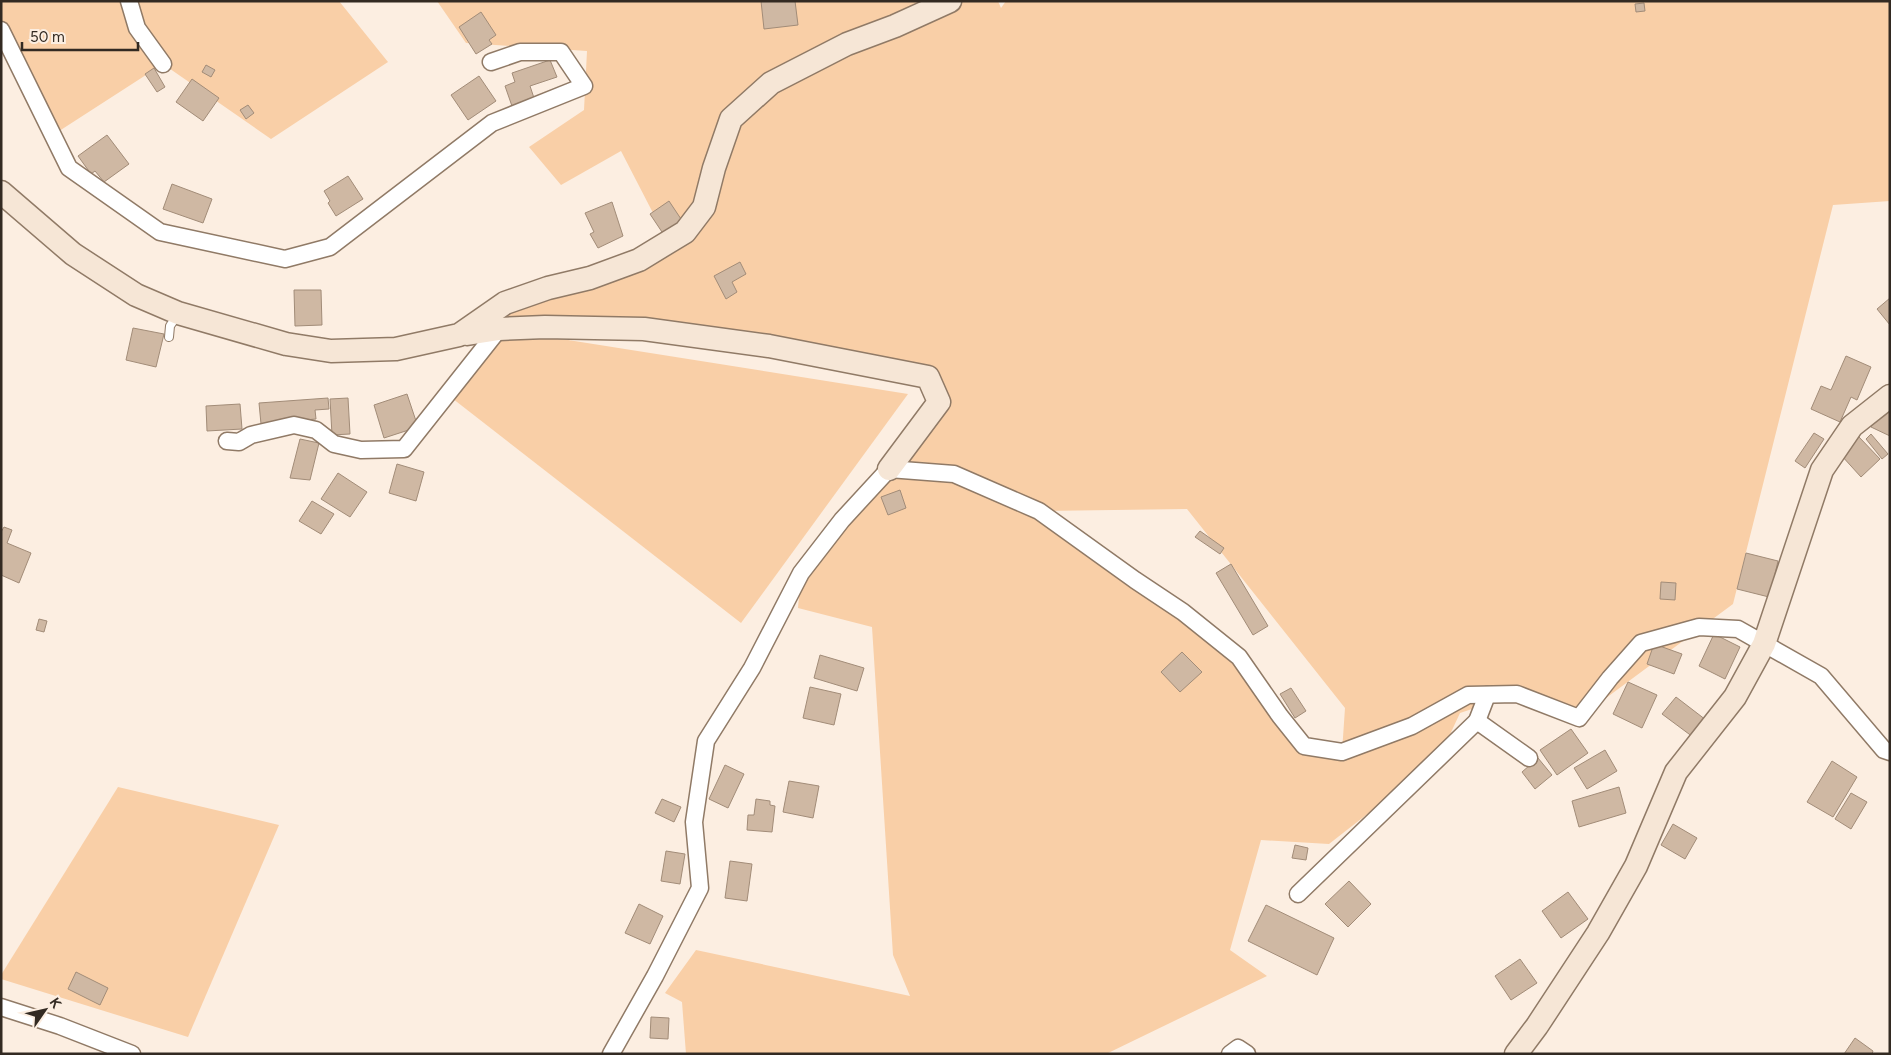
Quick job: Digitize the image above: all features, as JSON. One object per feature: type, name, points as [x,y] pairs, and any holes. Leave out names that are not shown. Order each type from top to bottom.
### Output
[{"type":"street","points":[[129,1],[137,28],[163,64]]},
{"type":"street","points":[[459,336],[505,303],[548,288],[590,278],[639,260],[685,232],[704,207],[714,168],[731,120],[771,83],[847,44],[895,26],[950,1]]},
{"type":"street","points":[[1,30],[69,168],[160,232],[285,259],[330,247],[492,123],[584,86],[561,52],[520,52],[491,62]]},
{"type":"street","points":[[1,192],[74,254],[136,295],[178,314],[286,344],[330,350],[396,349],[499,329],[544,327],[644,329],[769,346],[928,377],[939,402],[889,469],[842,520],[801,574],[752,668],[706,741],[694,822],[700,888],[655,976],[611,1054]]},
{"type":"street","points":[[227,441],[238,442],[251,435],[294,425],[316,430],[334,444],[361,450],[404,450],[499,329]]},
{"type":"street","points":[[1516,1054],[1598,933],[1636,866],[1676,772],[1735,697],[1764,644],[1822,470],[1852,426],[1890,396]]},
{"type":"street","points":[[889,469],[954,474],[1040,511],[1135,580],[1183,612],[1239,657],[1280,716],[1304,746],[1342,752],[1412,726],[1468,696],[1517,694],[1579,718],[1610,678],[1641,643],[1699,627],[1738,628],[1821,676],[1884,750],[1890,752]]},
{"type":"street","points":[[1298,894],[1477,721],[1487,695]]},
{"type":"street","points":[[1477,721],[1529,758]]},
{"type":"street","points":[[1,1008],[60,1026],[132,1054]]},
{"type":"street","points":[[1230,1054],[1238,1048],[1247,1054]]},
{"type":"lane","points":[[169,337],[170,326],[178,314]]},
{"type":"shaded area","points":[[1,1],[339,1],[388,62],[271,139],[163,64],[53,135],[1,30]]},
{"type":"shaded area","points":[[437,1],[998,1],[1001,8],[1006,1],[1890,1],[1890,201],[1833,205],[1733,604],[1579,718],[1517,694],[1460,713],[1439,758],[1329,844],[1261,840],[1230,950],[1267,976],[1106,1054],[686,1054],[682,1002],[665,993],[696,950],[910,996],[893,955],[872,627],[798,608],[801,573],[889,469],[937,472],[899,457],[939,402],[928,377],[716,339],[480,321],[668,242],[621,151],[561,185],[529,147],[584,110],[587,51],[466,43]],"holes":[[[1187,509],[1345,708],[1342,752],[1304,746],[1239,657],[1041,511]]]},
{"type":"shaded area","points":[[499,329],[908,394],[741,623],[448,395]]},
{"type":"shaded area","points":[[118,787],[279,825],[188,1037],[1,979],[1,975]]},
{"type":"building","points":[[761,1],[795,1],[798,25],[764,29]]},
{"type":"building","points":[[1644,3],[1645,11],[1636,12],[1635,4]]},
{"type":"building","points":[[481,12],[496,35],[489,40],[492,44],[476,54],[459,27]]},
{"type":"building","points":[[550,60],[557,77],[530,86],[535,101],[513,109],[505,86],[515,82],[512,73]]},
{"type":"building","points":[[206,65],[215,70],[211,77],[202,72]]},
{"type":"building","points":[[154,68],[165,87],[157,92],[145,74]]},
{"type":"building","points":[[479,76],[496,101],[468,120],[451,95]]},
{"type":"building","points":[[192,79],[219,98],[203,121],[176,102]]},
{"type":"building","points":[[248,105],[254,113],[246,119],[240,110]]},
{"type":"building","points":[[107,135],[129,164],[104,182],[95,171],[91,174],[78,156]]},
{"type":"building","points":[[348,176],[363,199],[336,216],[328,203],[330,201],[324,191]]},
{"type":"building","points":[[172,184],[212,199],[203,223],[163,209]]},
{"type":"building","points":[[669,201],[683,222],[664,235],[650,214]]},
{"type":"building","points":[[612,202],[623,236],[598,248],[590,234],[594,232],[585,213]]},
{"type":"building","points":[[740,262],[746,274],[732,282],[737,292],[726,299],[714,276]]},
{"type":"building","points":[[294,290],[321,290],[322,325],[295,326]]},
{"type":"building","points":[[1890,298],[1890,325],[1877,309]]},
{"type":"building","points":[[133,328],[164,334],[156,367],[126,360]]},
{"type":"building","points":[[1846,356],[1871,367],[1857,400],[1851,397],[1840,422],[1811,409],[1821,386],[1831,390]]},
{"type":"building","points":[[407,394],[418,427],[384,438],[374,405]]},
{"type":"building","points":[[328,398],[329,409],[315,410],[316,419],[261,424],[259,403]]},
{"type":"building","points":[[348,398],[350,434],[332,435],[330,399]]},
{"type":"building","points":[[240,404],[242,429],[207,431],[206,406]]},
{"type":"building","points":[[1880,409],[1890,413],[1890,436],[1871,427]]},
{"type":"building","points":[[1814,433],[1824,439],[1805,468],[1795,461]]},
{"type":"building","points":[[1871,434],[1888,454],[1882,459],[1866,439]]},
{"type":"building","points":[[1859,437],[1880,459],[1861,477],[1841,455]]},
{"type":"building","points":[[300,439],[319,443],[310,480],[290,478]]},
{"type":"building","points":[[397,464],[424,472],[416,501],[389,493]]},
{"type":"building","points":[[338,473],[367,492],[350,517],[321,499]]},
{"type":"building","points":[[900,490],[906,508],[888,515],[881,497]]},
{"type":"building","points":[[312,501],[334,514],[321,534],[299,521]]},
{"type":"building","points":[[4,527],[12,530],[7,543],[31,553],[19,583],[1,575],[1,532]]},
{"type":"building","points":[[1200,531],[1224,548],[1220,554],[1195,537]]},
{"type":"building","points":[[1746,553],[1778,561],[1772,587],[1773,598],[1737,589]]},
{"type":"building","points":[[1231,564],[1268,626],[1253,635],[1216,573]]},
{"type":"building","points":[[1661,582],[1676,583],[1675,600],[1660,599]]},
{"type":"building","points":[[39,619],[47,621],[44,632],[36,630]]},
{"type":"building","points":[[1714,634],[1740,647],[1725,679],[1699,666]]},
{"type":"building","points":[[1654,644],[1682,654],[1674,674],[1647,664]]},
{"type":"building","points":[[1182,652],[1202,672],[1180,692],[1161,672]]},
{"type":"building","points":[[820,655],[864,668],[857,691],[814,678]]},
{"type":"building","points":[[1628,682],[1657,695],[1642,728],[1613,714]]},
{"type":"building","points":[[810,687],[841,694],[834,725],[803,718]]},
{"type":"building","points":[[1291,688],[1306,711],[1295,718],[1280,694]]},
{"type":"building","points":[[1676,697],[1706,720],[1693,737],[1662,714]]},
{"type":"building","points":[[1571,729],[1588,753],[1557,775],[1540,750]]},
{"type":"building","points":[[1605,750],[1617,771],[1587,789],[1574,768]]},
{"type":"building","points":[[1538,758],[1552,775],[1535,789],[1522,772]]},
{"type":"building","points":[[1832,761],[1857,777],[1833,817],[1807,802]]},
{"type":"building","points":[[725,765],[744,774],[728,808],[709,799]]},
{"type":"building","points":[[789,781],[819,786],[813,818],[783,812]]},
{"type":"building","points":[[1619,787],[1626,813],[1579,827],[1572,801]]},
{"type":"building","points":[[1851,793],[1867,802],[1851,829],[1835,819]]},
{"type":"building","points":[[662,799],[681,807],[674,822],[655,813]]},
{"type":"building","points":[[756,799],[770,801],[770,805],[775,806],[772,832],[747,830],[748,815],[754,815]]},
{"type":"building","points":[[1673,824],[1697,838],[1685,859],[1661,845]]},
{"type":"building","points":[[1295,845],[1308,848],[1306,860],[1292,858]]},
{"type":"building","points":[[666,851],[685,854],[680,884],[661,881]]},
{"type":"building","points":[[730,861],[752,864],[747,901],[725,898]]},
{"type":"building","points":[[1349,881],[1371,904],[1348,927],[1325,904]]},
{"type":"building","points":[[1568,892],[1588,919],[1561,938],[1542,911]]},
{"type":"building","points":[[639,904],[663,916],[650,944],[625,933]]},
{"type":"building","points":[[1266,905],[1334,938],[1317,975],[1248,941]]},
{"type":"building","points":[[1520,959],[1537,983],[1511,1000],[1495,976]]},
{"type":"building","points":[[76,972],[108,988],[100,1005],[68,989]]},
{"type":"building","points":[[651,1017],[669,1018],[668,1039],[650,1038]]},
{"type":"building","points":[[1855,1038],[1873,1051],[1872,1054],[1844,1054]]}]
